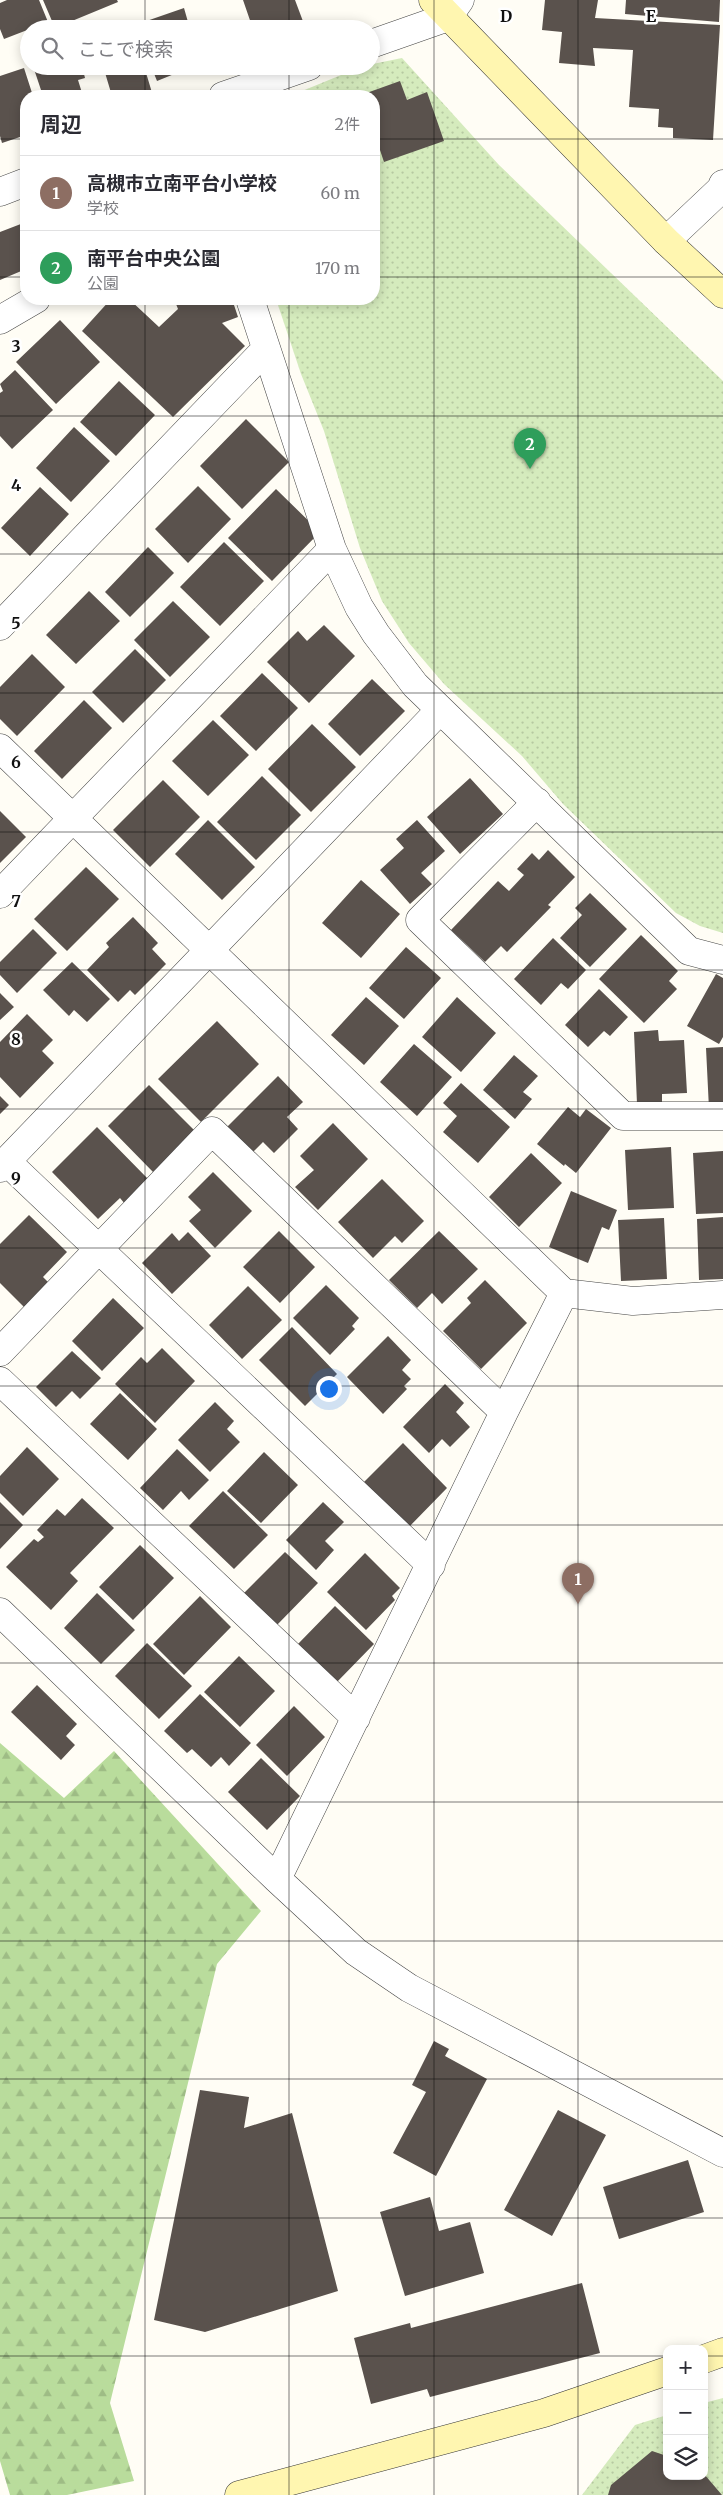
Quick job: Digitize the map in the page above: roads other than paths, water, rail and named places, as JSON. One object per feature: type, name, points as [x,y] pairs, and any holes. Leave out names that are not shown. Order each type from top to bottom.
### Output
[{"type":"street","points":[[380,40],[447,6],[666,241],[723,294]]},
{"type":"street","points":[[240,90],[282,75]]},
{"type":"street","points":[[0,192],[20,184]]},
{"type":"street","points":[[666,241],[723,184]]},
{"type":"street","points":[[0,320],[26,305]]},
{"type":"street","points":[[252,305],[332,549],[359,608],[376,634],[400,667],[440,710],[689,951],[723,960]]},
{"type":"street","points":[[0,626],[266,350]]},
{"type":"street","points":[[0,894],[332,549]]},
{"type":"street","points":[[431,1565],[98,1249],[3,1164],[440,710]]},
{"type":"street","points":[[0,748],[564,1293],[633,1301],[723,1295]]},
{"type":"street","points":[[537,802],[420,920],[623,1116],[723,1116]]},
{"type":"street","points":[[0,1352],[212,1130],[504,1412]]},
{"type":"street","points":[[276,1879],[564,1293]]},
{"type":"street","points":[[0,1381],[356,1718]]},
{"type":"street","points":[[0,1612],[276,1879],[356,1952],[409,1988],[723,2153]]},
{"type":"street","points":[[708,2358],[723,2352]]},
{"type":"street","points":[[239,2495],[544,2412],[663,2372]]},
{"type":"place","name":"南平台中央公園","points":[[530,469]]},
{"type":"place","name":"高槻市立南平台小学校","points":[[578,1604]]}]
